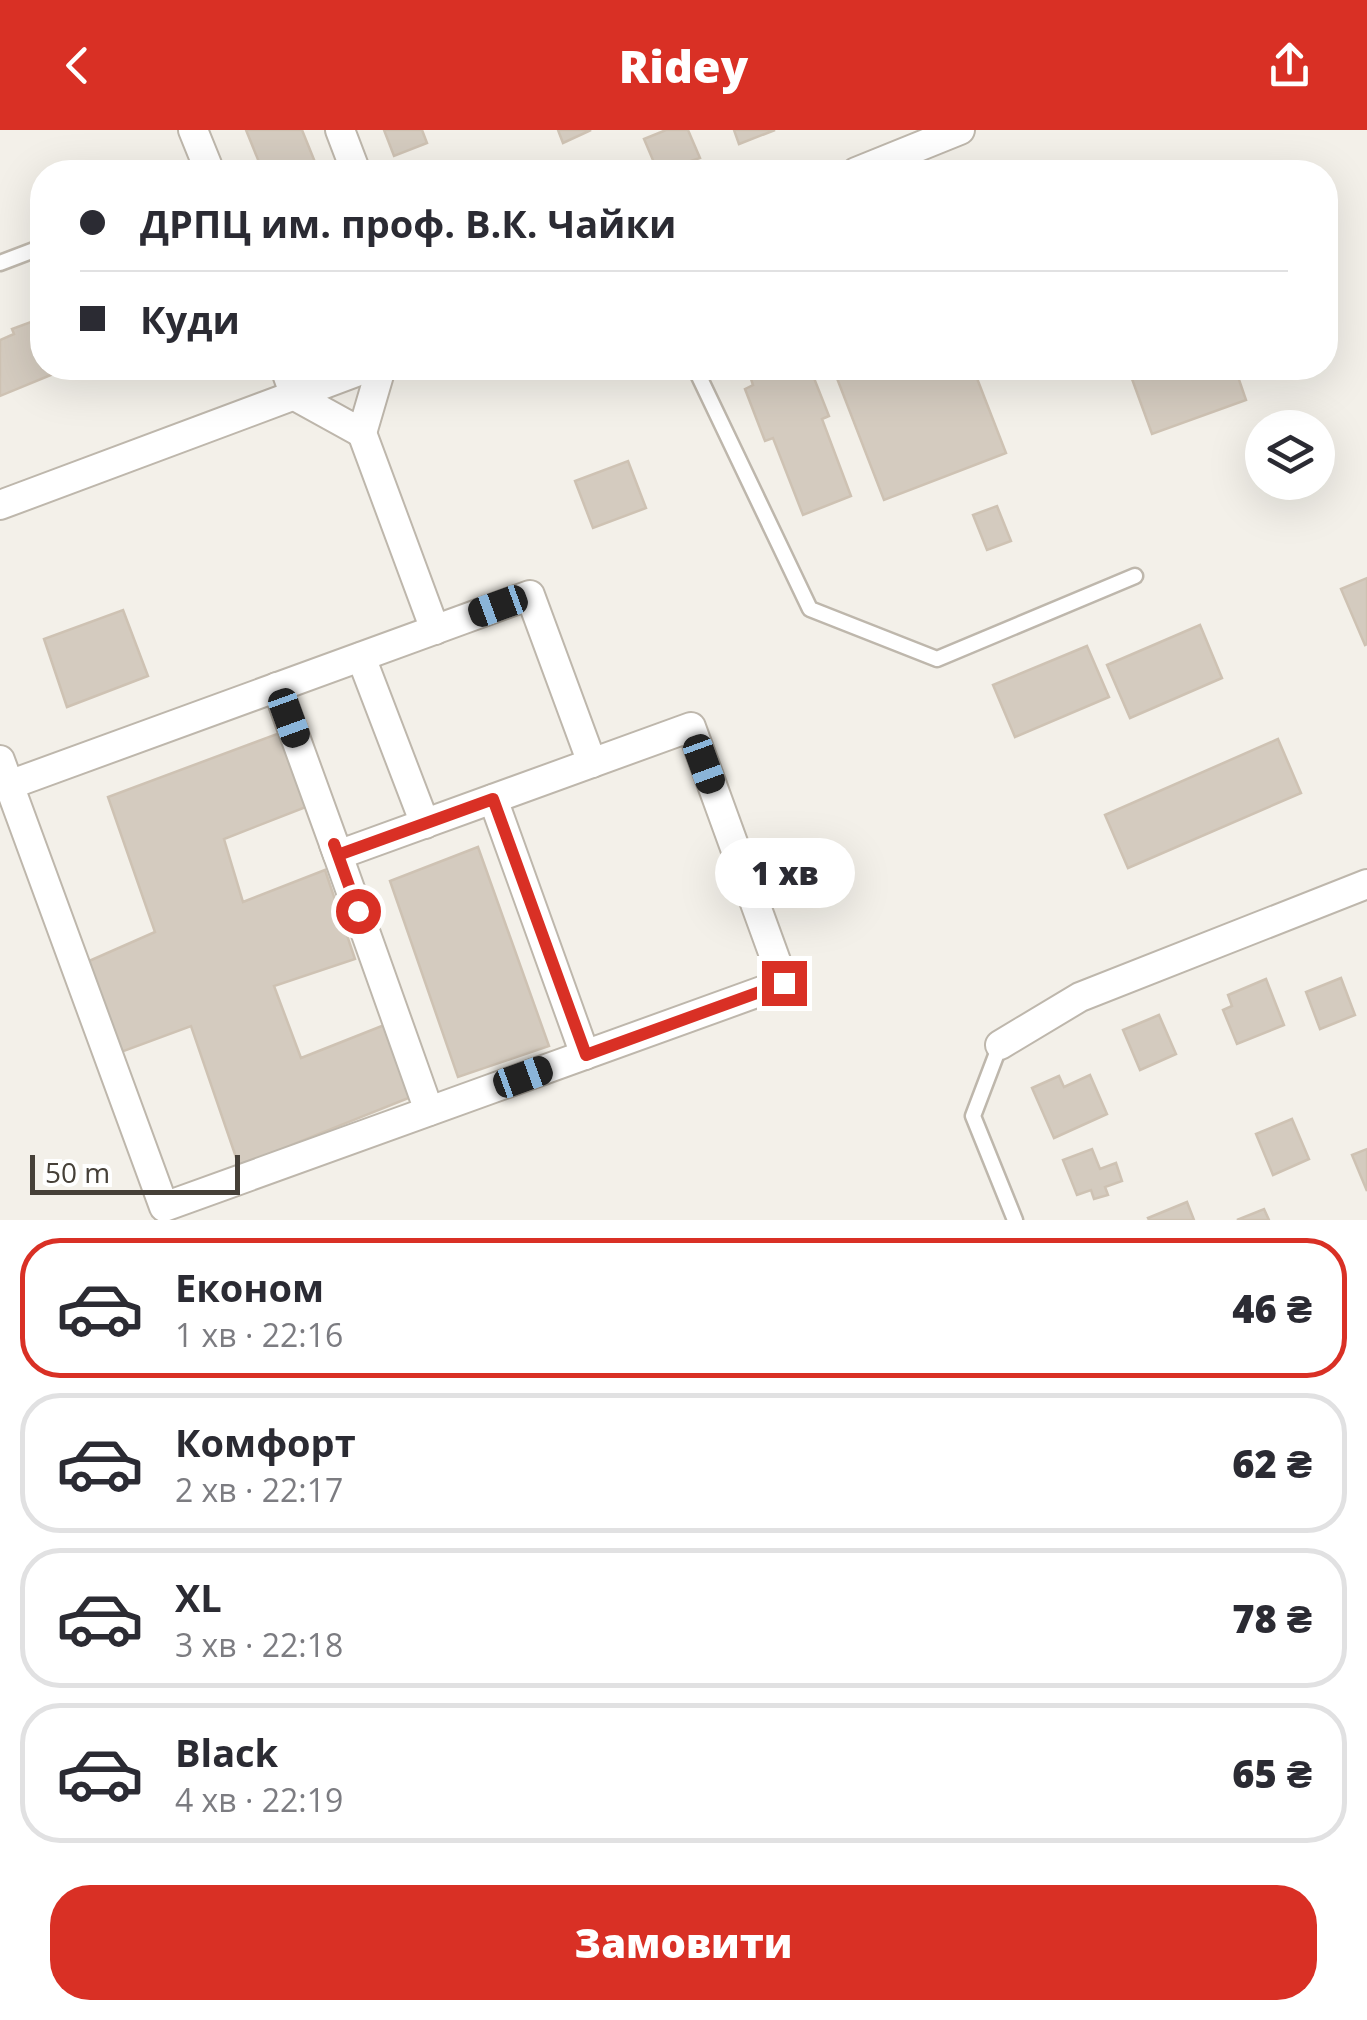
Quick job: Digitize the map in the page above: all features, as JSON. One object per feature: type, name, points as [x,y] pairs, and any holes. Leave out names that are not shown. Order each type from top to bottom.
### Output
[{"type":"street","points":[[194,130],[205,160]]},
{"type":"street","points":[[340,130],[351,160]]},
{"type":"street","points":[[886,160],[960,130]]},
{"type":"street","points":[[290,380],[295,396],[362,433]]},
{"type":"street","points":[[0,505],[336,380]]},
{"type":"street","points":[[377,380],[362,433],[435,630]]},
{"type":"street","points":[[277,687],[338,855],[425,824],[691,727],[784,983],[164,1208],[4,772],[277,687],[530,595],[592,763]]},
{"type":"street","points":[[361,657],[425,824]]},
{"type":"street","points":[[493,799],[586,1055]]},
{"type":"street","points":[[334,844],[429,1111]]},
{"type":"street","points":[[1000,1046],[1080,997],[1367,884]]},
{"type":"lane","points":[[0,264],[30,252]]},
{"type":"lane","points":[[701,380],[810,608],[937,659],[1134,576]]},
{"type":"lane","points":[[1000,1046],[972,1116],[1015,1220]]},
{"type":"building","points":[[246,130],[302,130],[314,160],[258,160]]},
{"type":"building","points":[[384,130],[422,130],[427,143],[394,156]]},
{"type":"building","points":[[558,130],[591,130],[563,143]]},
{"type":"building","points":[[666,130],[688,130],[700,158],[653,160],[644,139]]},
{"type":"building","points":[[734,130],[775,130],[739,144]]},
{"type":"building","points":[[30,322],[30,380],[39,380],[0,396],[0,340],[14,334],[12,329]]},
{"type":"building","points":[[751,380],[815,380],[829,416],[822,419],[851,496],[803,515],[773,438],[765,441],[745,389],[753,385]]},
{"type":"building","points":[[838,380],[978,380],[1006,453],[884,500]]},
{"type":"building","points":[[1132,380],[1239,380],[1246,400],[1152,434]]},
{"type":"building","points":[[628,461],[646,508],[593,528],[575,481]]},
{"type":"building","points":[[997,506],[1011,541],[987,550],[973,515]]},
{"type":"building","points":[[1367,578],[1367,644],[1365,645],[1341,589]]},
{"type":"building","points":[[123,610],[148,676],[67,707],[44,639]]},
{"type":"building","points":[[1200,625],[1222,678],[1130,718],[1107,665]]},
{"type":"building","points":[[1087,646],[1109,697],[1015,737],[993,685]]},
{"type":"building","points":[[285,731],[311,805],[224,839],[243,902],[325,870],[355,959],[274,986],[301,1058],[387,1024],[411,1097],[239,1166],[191,1026],[113,1055],[80,965],[155,932],[108,797]]},
{"type":"building","points":[[1278,739],[1301,793],[1128,868],[1105,815]]},
{"type":"building","points":[[478,847],[549,1046],[458,1077],[390,881]]},
{"type":"building","points":[[1341,978],[1355,1015],[1320,1029],[1306,992]]},
{"type":"building","points":[[1266,979],[1284,1025],[1237,1044],[1223,1010],[1232,1006],[1228,995]]},
{"type":"building","points":[[1159,1015],[1176,1054],[1140,1070],[1123,1030]]},
{"type":"building","points":[[1090,1075],[1107,1114],[1054,1138],[1032,1088],[1059,1076],[1064,1087]]},
{"type":"building","points":[[1292,1119],[1309,1159],[1273,1175],[1256,1134]]},
{"type":"building","points":[[1092,1149],[1100,1169],[1116,1163],[1122,1181],[1105,1187],[1108,1195],[1094,1199],[1091,1190],[1077,1195],[1063,1160]]},
{"type":"building","points":[[1367,1149],[1367,1191],[1352,1155]]},
{"type":"building","points":[[1187,1202],[1194,1220],[1148,1218]]},
{"type":"building","points":[[1264,1209],[1269,1220],[1237,1220]]},
{"type":"route","points":[[358,911],[334,844],[338,855],[493,799],[586,1055],[784,983]]}]
